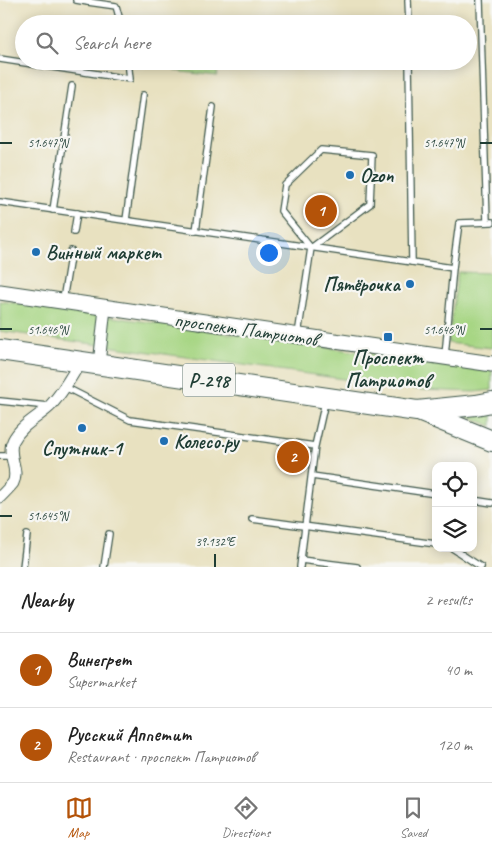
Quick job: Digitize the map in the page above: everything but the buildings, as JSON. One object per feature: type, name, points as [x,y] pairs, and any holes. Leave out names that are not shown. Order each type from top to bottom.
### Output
[{"type":"highway","name":"Р-298","points":[[0,350],[417,410],[492,402]]},
{"type":"highway","name":"Р-298","points":[[417,410],[492,441]]},
{"type":"street","name":"проспект Патриотов","points":[[0,292],[492,364]]},
{"type":"street","points":[[0,497],[14,481],[15,470],[6,456],[12,443],[21,429],[50,406],[65,387],[89,363],[105,308]]},
{"type":"lane","points":[[76,0],[116,6],[118,15]]},
{"type":"lane","points":[[408,0],[408,15]]},
{"type":"lane","points":[[445,358],[459,223],[490,222],[480,0]]},
{"type":"lane","points":[[0,59],[15,61]]},
{"type":"lane","points":[[72,70],[130,79],[129,70]]},
{"type":"lane","points":[[409,70],[412,262]]},
{"type":"lane","points":[[54,210],[72,86]]},
{"type":"lane","points":[[126,220],[143,95]]},
{"type":"lane","points":[[196,231],[213,106]]},
{"type":"lane","points":[[298,337],[311,248],[370,204],[372,155],[320,150],[285,185],[281,211],[311,248]]},
{"type":"lane","points":[[0,202],[453,268]]},
{"type":"lane","points":[[74,232],[77,213]]},
{"type":"lane","points":[[63,302],[71,251]]},
{"type":"lane","points":[[65,387],[130,420],[315,446]]},
{"type":"lane","points":[[300,567],[315,446],[326,397]]},
{"type":"lane","points":[[0,401],[50,406]]},
{"type":"lane","points":[[312,476],[432,493]]},
{"type":"lane","points":[[477,501],[492,503]]},
{"type":"lane","points":[[252,519],[432,543]]},
{"type":"lane","points":[[104,567],[108,534]]},
{"type":"lane","points":[[23,567],[27,536]]},
{"type":"lane","points":[[458,552],[481,567]]},
{"type":"lane","points":[[301,560],[314,564],[357,567]]},
{"type":"green space","points":[[175,70],[218,70],[217,76]]},
{"type":"green space","points":[[458,272],[492,273],[492,348],[448,343]]},
{"type":"green space","points":[[0,301],[492,371],[492,390],[474,392],[422,390],[0,331]]},
{"type":"green space","points":[[492,413],[492,426],[466,415]]},
{"type":"place","name":"Ozon","points":[[350,175]]},
{"type":"place","name":"Винегрет","points":[[321,211]]},
{"type":"place","name":"Винный маркет","points":[[36,252]]},
{"type":"place","name":"Пятёрочка","points":[[410,284]]},
{"type":"place","name":"Проспект Патриотов","points":[[388,337]]},
{"type":"place","name":"Спутник-1","points":[[82,428]]},
{"type":"place","name":"Колесо.ру","points":[[164,441]]},
{"type":"place","name":"Русский Аппетит","points":[[293,457]]}]
